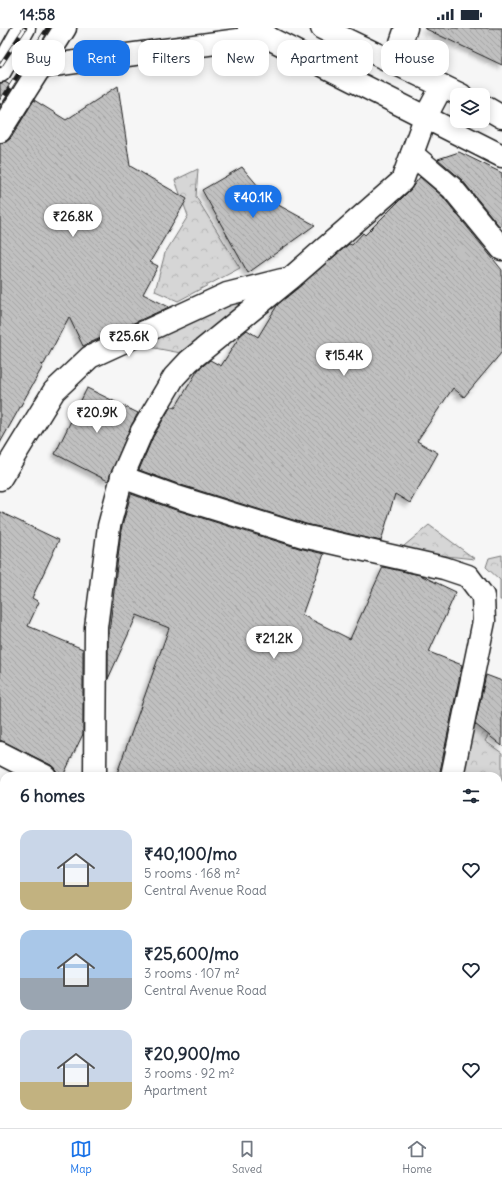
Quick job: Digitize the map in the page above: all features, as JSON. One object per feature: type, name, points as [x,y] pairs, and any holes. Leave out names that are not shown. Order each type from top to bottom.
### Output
[{"type":"street","points":[[1,60],[24,28]]},
{"type":"street","points":[[57,40],[65,28]]},
{"type":"street","points":[[322,28],[381,57]]},
{"type":"street","points":[[402,40],[406,28]]},
{"type":"street","points":[[65,63],[258,32],[502,156]]},
{"type":"street","points":[[0,131],[34,76]]},
{"type":"street","points":[[422,76],[450,89]]},
{"type":"street","points":[[95,772],[96,627],[109,526],[122,477],[142,431],[174,377],[188,362],[291,278],[402,181],[425,118],[450,92]]},
{"type":"street","points":[[490,110],[502,117]]},
{"type":"street","points":[[412,154],[452,188],[502,249]]},
{"type":"street","points":[[0,480],[54,391],[90,357],[227,294],[291,278]]},
{"type":"street","points":[[122,477],[177,497],[303,536],[444,568],[468,576],[483,596],[484,621],[453,772]]},
{"type":"street","points":[[0,753],[37,772]]},
{"type":"green space","points":[[198,169],[196,197],[240,268],[178,301],[155,291],[165,253],[188,216],[175,180]]},
{"type":"green space","points":[[241,300],[246,301],[186,354],[144,346],[150,339]]},
{"type":"green space","points":[[429,525],[475,559],[398,551]]},
{"type":"green space","points":[[502,555],[502,600],[500,600],[500,580],[486,567],[489,558]]},
{"type":"green space","points":[[478,709],[497,721],[485,741],[502,753],[502,772],[463,772]]},
{"type":"building","points":[[424,28],[502,28],[502,65]]},
{"type":"building","points":[[5,82],[13,87],[0,108],[0,83]]},
{"type":"building","points":[[118,86],[130,166],[187,199],[150,262],[158,266],[143,294],[169,307],[83,346],[69,317],[44,364],[41,365],[43,366],[0,443],[0,143],[6,142],[11,138],[34,100],[66,120]]},
{"type":"building","points":[[459,152],[502,173],[502,225],[500,227],[462,180],[438,159]]},
{"type":"building","points":[[242,167],[271,201],[315,225],[248,273],[202,190]]},
{"type":"building","points":[[420,177],[443,197],[502,270],[502,352],[464,397],[453,388],[417,441],[438,453],[410,503],[395,494],[381,541],[306,524],[181,485],[139,470],[153,437],[171,406],[175,408],[198,370],[210,360],[221,366],[240,336],[247,330],[258,337],[278,304],[349,244],[352,245],[363,233],[365,235],[410,190]]},
{"type":"building","points":[[87,388],[138,413],[108,481],[55,454]]},
{"type":"building","points":[[131,494],[173,509],[299,548],[324,554],[302,615],[350,639],[383,567],[420,575],[456,592],[429,652],[462,665],[440,772],[117,772],[169,628],[137,615],[108,679],[108,642],[121,530]]},
{"type":"building","points":[[0,512],[59,540],[32,598],[39,602],[28,626],[83,649],[83,734],[65,772],[56,772],[51,765],[0,740]]},
{"type":"building","points":[[486,675],[502,681],[502,746],[475,724]]},
{"type":"railway","points":[[0,66],[25,28]]},
{"type":"railway","points":[[0,103],[48,28]]}]
